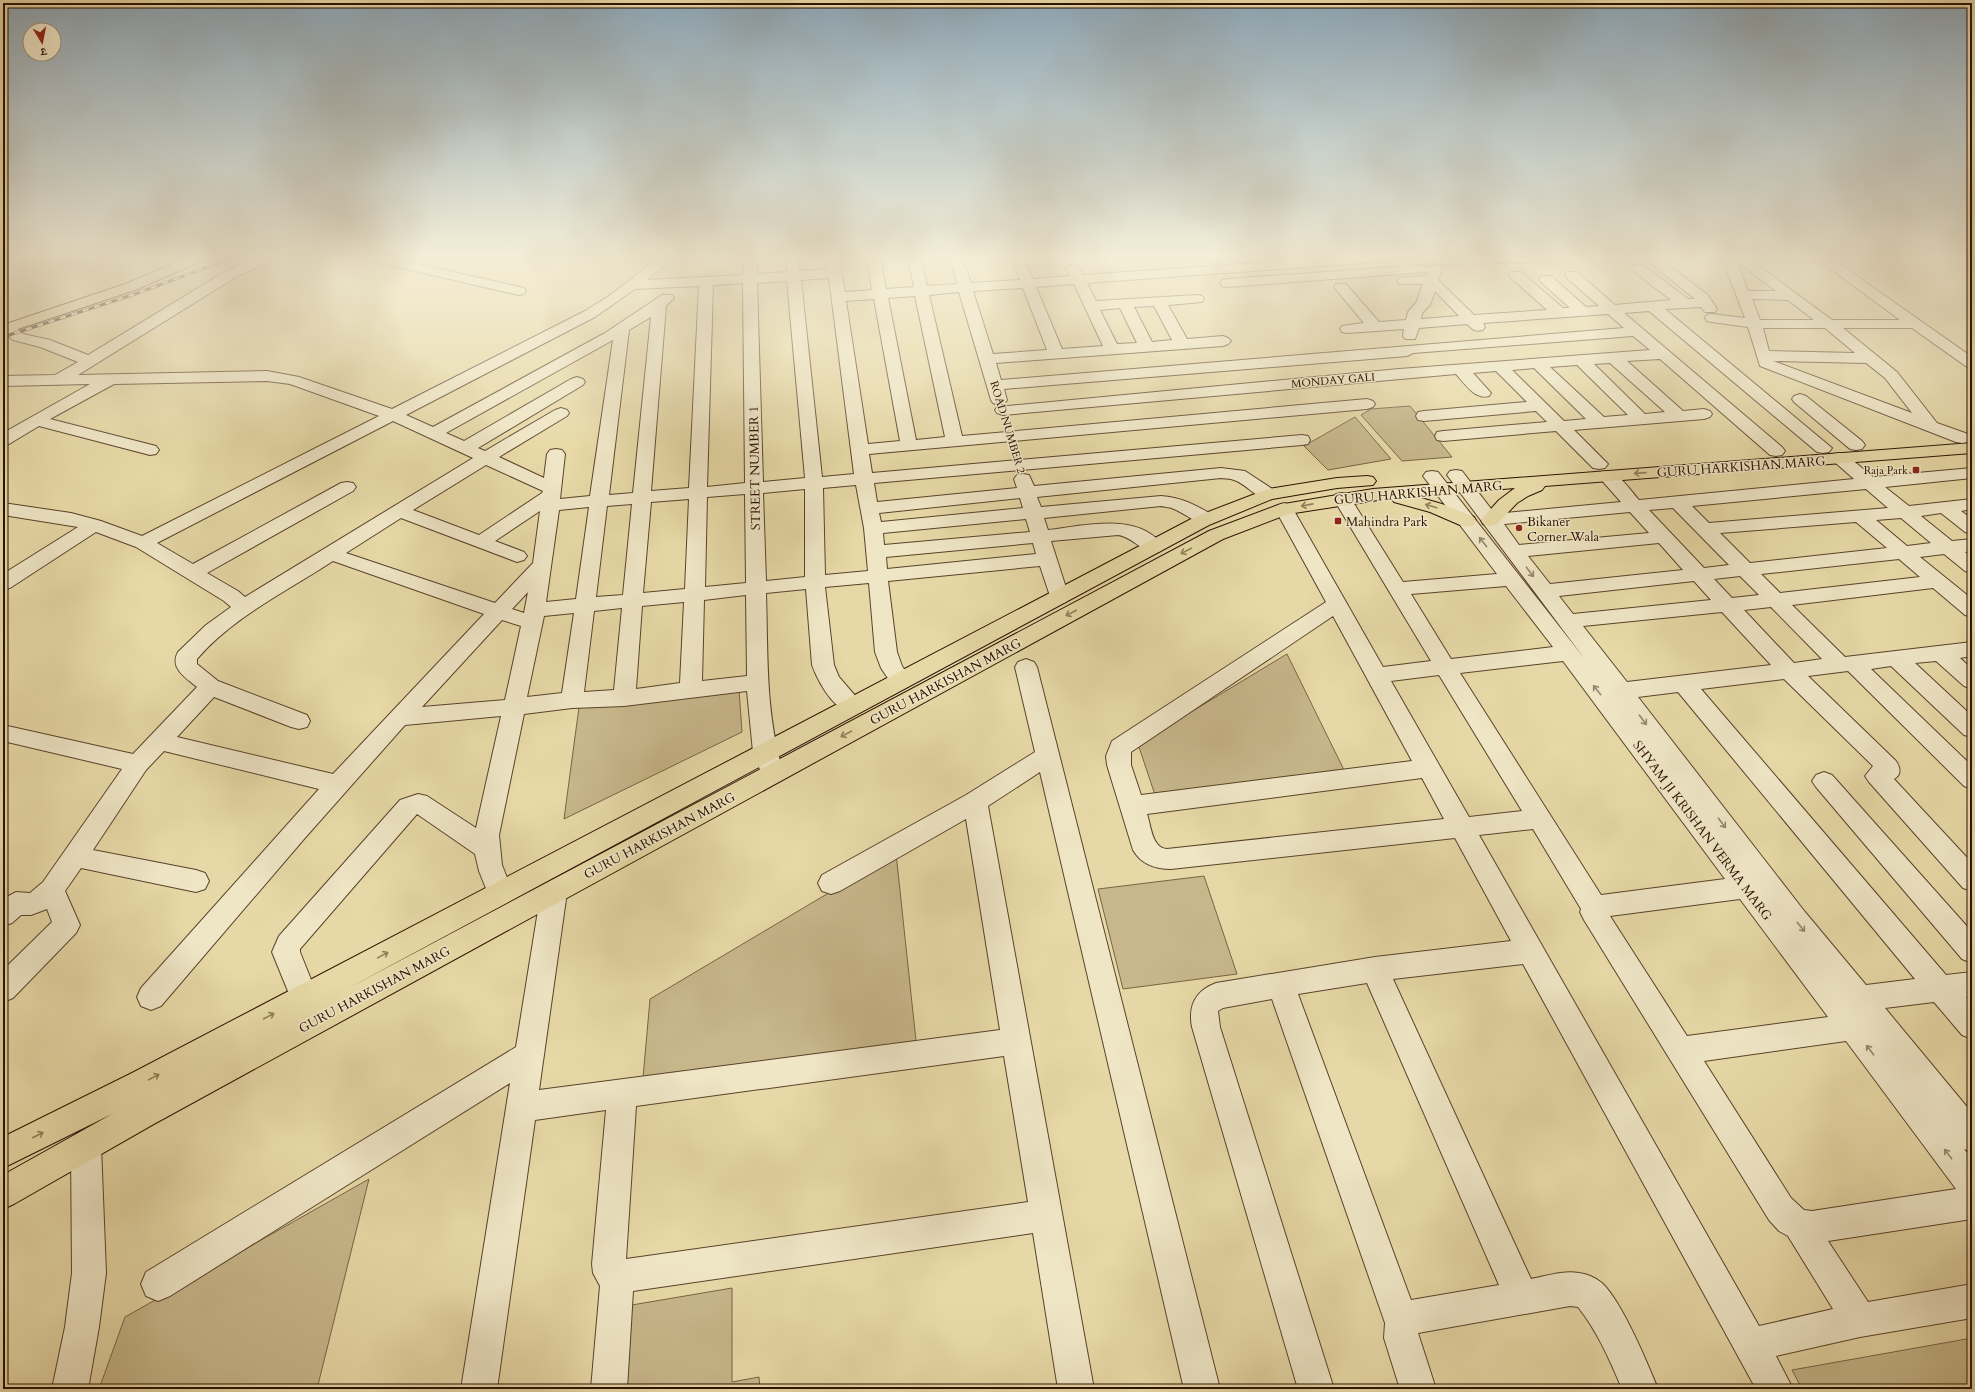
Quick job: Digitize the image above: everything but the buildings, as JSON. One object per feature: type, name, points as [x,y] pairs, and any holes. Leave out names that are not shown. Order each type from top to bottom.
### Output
[{"type":"main road","points":[[5,327],[15,323]]},
{"type":"main road","points":[[5,327],[18,323]]},
{"type":"main road","name":"GURU HARKISHAN MARG","points":[[3,1153],[142,1083],[500,893],[769,763],[1216,535],[1276,501],[1342,498],[1449,482],[1839,450],[1969,441]]},
{"type":"main road","name":"GURU HARKISHAN MARG","points":[[3,1193],[86,1146],[554,892],[769,763],[853,706],[1206,519],[1337,483],[1554,480],[1603,470],[1776,451],[1839,450]]},
{"type":"main road","points":[[1373,494],[1422,504],[1478,521],[1521,490],[1554,480]]},
{"type":"street","points":[[59,380],[152,323]]},
{"type":"street","points":[[143,543],[573,323]]},
{"type":"street","points":[[433,434],[631,323]]},
{"type":"street","points":[[624,698],[657,323]]},
{"type":"street","points":[[691,690],[704,323]]},
{"type":"street","name":"STREET NUMBER 1","points":[[751,323],[758,704],[769,763]]},
{"type":"street","points":[[799,323],[814,484],[815,583],[823,665],[826,675],[836,690],[853,706]]},
{"type":"street","points":[[843,323],[864,480],[873,528],[886,652],[892,668],[901,681]]},
{"type":"street","points":[[885,323],[908,446]]},
{"type":"street","points":[[928,323],[955,442]]},
{"type":"street","name":"ROAD NUMBER 2","points":[[976,323],[1059,597]]},
{"type":"street","points":[[1044,323],[1056,354]]},
{"type":"street","points":[[1099,323],[1112,349]]},
{"type":"street","points":[[1135,323],[1147,347]]},
{"type":"street","points":[[1170,323],[1182,344]]},
{"type":"street","points":[[1372,323],[1375,327]]},
{"type":"street","points":[[1347,329],[1428,323]]},
{"type":"street","points":[[1473,323],[1516,364]]},
{"type":"street","points":[[1599,323],[1635,356]]},
{"type":"street","points":[[1628,323],[1776,451]]},
{"type":"street","points":[[1672,323],[1721,366],[1839,450]]},
{"type":"street","points":[[1713,323],[1917,324],[1972,364]]},
{"type":"street","points":[[1399,374],[1406,360],[1413,324]]},
{"type":"street","points":[[1754,324],[1765,363],[1969,441]]},
{"type":"street","points":[[1829,324],[1891,375],[1930,425]]},
{"type":"street","points":[[5,327],[18,337],[44,343],[90,361]]},
{"type":"street","points":[[572,700],[622,329]]},
{"type":"street","points":[[995,385],[1637,331]]},
{"type":"street","points":[[987,359],[1223,341]]},
{"type":"street","name":"MONDAY GALI","points":[[1002,410],[1516,364],[1664,354]]},
{"type":"street","points":[[1763,356],[1870,358]]},
{"type":"street","points":[[1613,357],[1679,416]]},
{"type":"street","points":[[1580,360],[1642,420]]},
{"type":"street","points":[[1537,363],[1600,423]]},
{"type":"street","points":[[1499,366],[1561,426],[1603,470],[1789,671],[1888,767],[1888,772],[1880,773],[1877,776],[1972,880]]},
{"type":"street","points":[[1460,369],[1482,393]]},
{"type":"street","points":[[3,381],[267,376],[293,380],[393,415],[485,458],[551,496],[599,501],[864,480],[1302,440]]},
{"type":"street","points":[[3,440],[36,420],[113,378]]},
{"type":"street","points":[[465,448],[577,382]]},
{"type":"street","points":[[1800,399],[1839,450],[1869,483],[1972,567]]},
{"type":"street","points":[[861,450],[1367,404]]},
{"type":"street","points":[[1424,416],[1540,406]]},
{"type":"street","points":[[299,721],[210,687],[187,667],[186,657],[196,645],[244,608],[485,458],[561,414]]},
{"type":"street","points":[[1443,436],[1704,414]]},
{"type":"street","points":[[36,420],[150,450]]},
{"type":"street","points":[[500,893],[488,864],[486,848],[487,835],[534,616],[543,565],[556,454]]},
{"type":"street","points":[[870,508],[1226,472],[1239,475],[1276,501],[1376,675],[1775,1389]]},
{"type":"street","points":[[1478,521],[1972,473]]},
{"type":"street","name":"SHYAM JI KRISHAN VERMA MARG","points":[[1449,482],[1478,521],[1512,579],[1972,1185]]},
{"type":"street","points":[[192,573],[347,487]]},
{"type":"street","points":[[482,541],[551,496]]},
{"type":"street","points":[[1342,498],[1444,667],[1595,908],[1593,912],[1596,918],[1780,1209],[1790,1221],[1800,1226],[1812,1227],[1972,1203]]},
{"type":"street","points":[[873,528],[1161,501],[1177,503],[1206,519]]},
{"type":"street","points":[[1677,502],[1776,600],[1972,780]]},
{"type":"street","points":[[1705,529],[1904,512],[1972,504]]},
{"type":"street","points":[[1945,507],[1972,528]]},
{"type":"street","points":[[3,509],[71,519],[94,525],[143,543],[231,596],[244,608]]},
{"type":"street","points":[[399,511],[482,541],[518,556]]},
{"type":"street","points":[[1860,516],[1906,553],[1972,610]]},
{"type":"street","name":"SHYAM JI KRISHAN VERMA MARG","points":[[1478,521],[1514,551],[1796,920],[1972,1137]]},
{"type":"street","points":[[3,583],[94,525]]},
{"type":"street","points":[[876,552],[1126,529],[1134,532],[1154,547]]},
{"type":"street","points":[[1514,551],[1664,537]]},
{"type":"street","points":[[1544,591],[1744,568],[1906,553],[1972,545]]},
{"type":"street","points":[[331,554],[498,611],[534,616],[585,606],[1047,560]]},
{"type":"street","points":[[151,997],[337,784],[498,611],[543,565]]},
{"type":"street","points":[[1398,589],[1512,579]]},
{"type":"street","points":[[1567,621],[1776,600],[1939,581]]},
{"type":"street","points":[[1336,604],[1120,747],[1118,765],[1146,850],[1152,856],[1162,859],[1539,819]]},
{"type":"street","points":[[1621,691],[1972,648]]},
{"type":"street","points":[[1940,652],[1972,681]]},
{"type":"street","points":[[1376,675],[1569,653]]},
{"type":"street","points":[[1896,658],[1972,729]]},
{"type":"street","points":[[1026,667],[1202,1389]]},
{"type":"street","points":[[399,717],[514,707],[572,700],[624,698],[758,682]]},
{"type":"street","points":[[1684,684],[1972,1026]]},
{"type":"street","points":[[7,905],[26,906],[45,898],[75,857],[138,764],[210,687]]},
{"type":"street","points":[[3,733],[138,764]]},
{"type":"street","points":[[160,741],[337,784]]},
{"type":"street","points":[[831,883],[975,802],[1047,756]]},
{"type":"street","points":[[1132,806],[1428,768]]},
{"type":"street","points":[[1824,782],[1972,951]]},
{"type":"street","points":[[975,802],[1076,1389]]},
{"type":"street","points":[[304,997],[286,952],[288,944],[409,808],[418,804],[422,805],[486,848]]},
{"type":"street","points":[[75,857],[196,881]]},
{"type":"street","points":[[1595,908],[1746,887]]},
{"type":"street","points":[[3,989],[67,925],[52,890]]},
{"type":"street","points":[[479,1389],[554,892]]},
{"type":"street","points":[[1316,1389],[1206,1027],[1203,1013],[1206,1004],[1216,996],[1376,969],[1530,951]]},
{"type":"street","points":[[1376,969],[1521,1296]]},
{"type":"street","points":[[1860,999],[1972,984]]},
{"type":"street","points":[[1281,985],[1402,1322],[1400,1330],[1401,1338],[1418,1389]]},
{"type":"street","points":[[1680,1051],[1853,1027]]},
{"type":"street","points":[[522,1107],[1016,1041]]},
{"type":"street","points":[[158,1284],[529,1055]]},
{"type":"street","points":[[622,1094],[609,1264],[610,1273],[617,1277],[1046,1215]]},
{"type":"street","points":[[70,1389],[82,1327],[89,1273],[86,1146]]},
{"type":"street","points":[[1800,1226],[1860,1320]]},
{"type":"street","points":[[610,1389],[617,1277]]},
{"type":"street","points":[[1402,1322],[1408,1318],[1521,1296],[1570,1289],[1583,1290],[1593,1297],[1602,1310],[1640,1389]]},
{"type":"street","points":[[1750,1345],[1860,1320],[1972,1301]]},
{"type":"shaded area","points":[[1410,406],[1452,457],[1402,461],[1361,415],[1371,409]]},
{"type":"shaded area","points":[[1355,417],[1391,459],[1328,470],[1304,446]]},
{"type":"shaded area","points":[[1287,654],[1345,772],[1155,795],[1138,744]]},
{"type":"shaded area","points":[[739,690],[742,732],[564,819],[579,707]]},
{"type":"shaded area","points":[[896,853],[916,1041],[643,1078],[650,999]]},
{"type":"shaded area","points":[[1204,876],[1237,974],[1123,989],[1098,889]]},
{"type":"shaded area","points":[[369,1179],[317,1389],[99,1389],[125,1317]]},
{"type":"shaded area","points":[[732,1288],[732,1382],[759,1377],[760,1389],[615,1389],[620,1307]]},
{"type":"shaded area","points":[[1972,1338],[1972,1389],[1802,1389],[1792,1370]]},
{"type":"railway","points":[[3,337],[46,323]]},
{"type":"place","name":"Raja Park","points":[[1916,470]]},
{"type":"place","name":"Mahindra Park","points":[[1338,521]]},
{"type":"place","name":"Bikaner Corner Wala","points":[[1519,528]]}]
